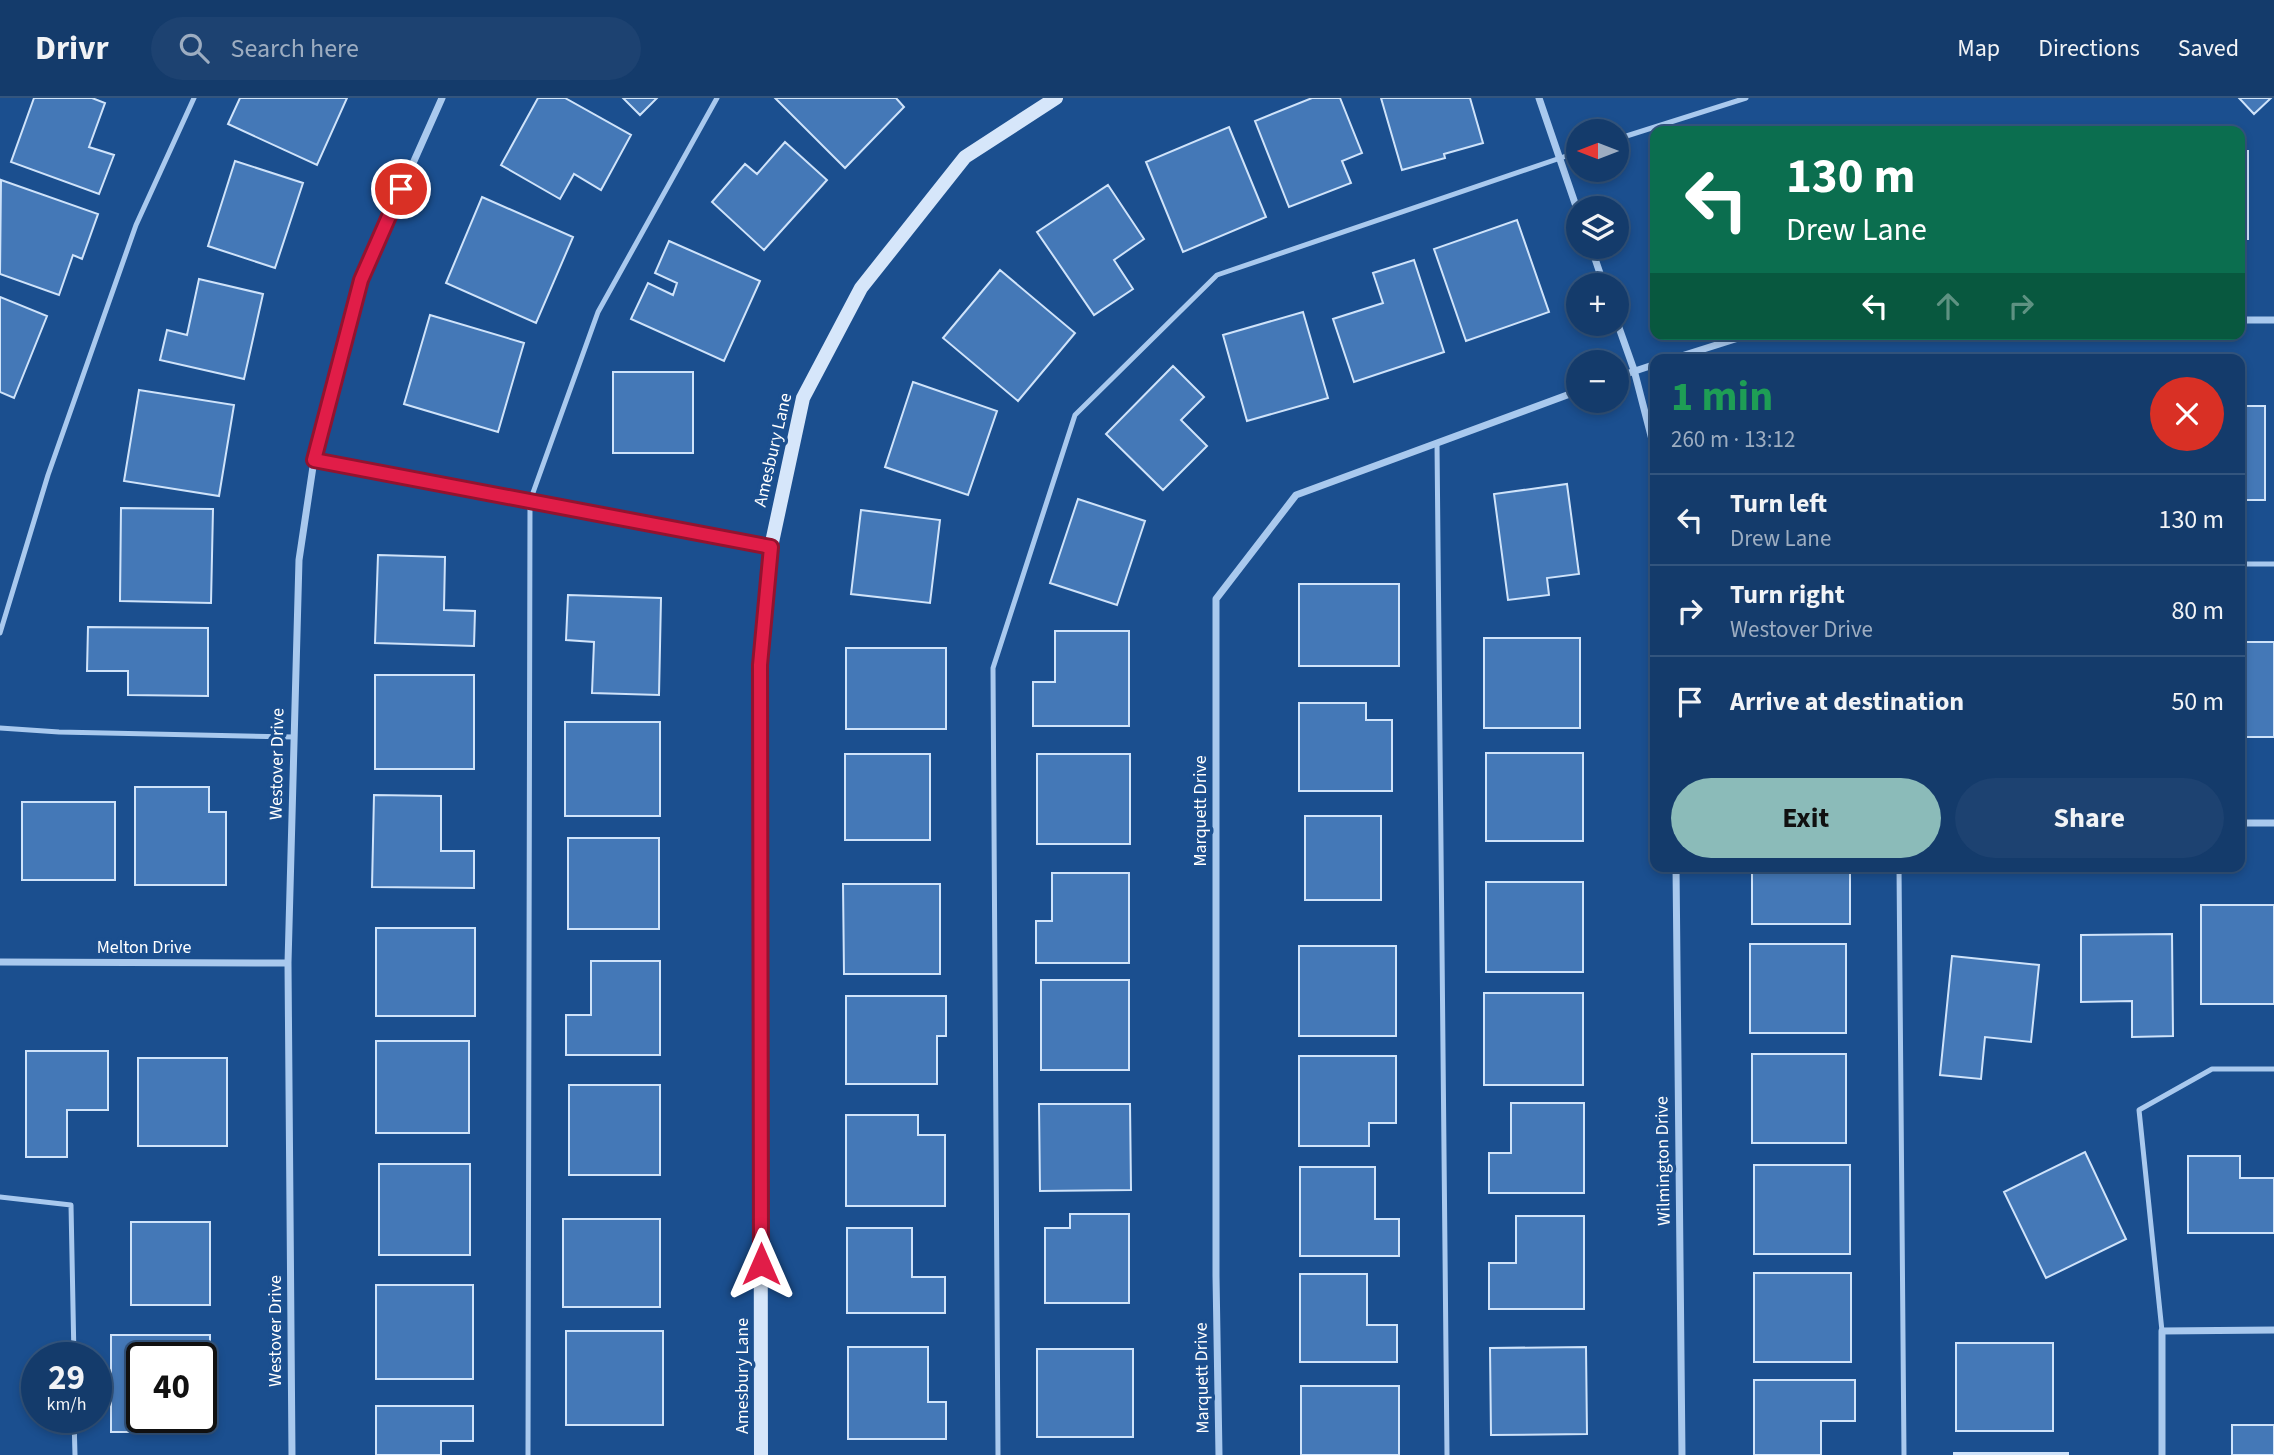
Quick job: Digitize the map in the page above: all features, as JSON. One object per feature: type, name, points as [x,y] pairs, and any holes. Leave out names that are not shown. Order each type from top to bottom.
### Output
[{"type":"street","name":"Westover Drive","points":[[292,1455],[288,963],[299,560],[314,460],[361,280],[442,98]]},
{"type":"street","name":"Amesbury Lane","points":[[761,1455],[760,665],[771,547],[803,398],[860,288],[965,157],[1056,98]]},
{"type":"street","points":[[1539,98],[1573,196]]},
{"type":"street","points":[[2245,320],[2274,320]]},
{"type":"street","points":[[1622,336],[1650,432]]},
{"type":"street","points":[[1688,354],[1732,340]]},
{"type":"street","points":[[1629,372],[1650,366]]},
{"type":"street","name":"Marquett Drive","points":[[1219,1455],[1216,1276],[1216,599],[1296,495],[1566,395]]},
{"type":"street","points":[[314,460],[771,547]]},
{"type":"street","points":[[2245,823],[2274,823]]},
{"type":"street","name":"Wilmington Drive","points":[[1676,872],[1682,1455]]},
{"type":"street","name":"Melton Drive","points":[[0,962],[288,963]]},
{"type":"street","points":[[2162,1455],[2162,1332],[2274,1330]]},
{"type":"lane","points":[[0,633],[48,475],[136,225],[194,98]]},
{"type":"lane","points":[[528,1455],[530,501],[598,312],[717,98]]},
{"type":"lane","points":[[1658,126],[1746,98]]},
{"type":"lane","points":[[1629,135],[1650,129]]},
{"type":"lane","points":[[998,1455],[993,668],[1075,415],[1217,275],[1566,156]]},
{"type":"lane","points":[[1437,443],[1447,1455]]},
{"type":"lane","points":[[2245,564],[2274,564]]},
{"type":"lane","points":[[0,728],[59,732],[294,737]]},
{"type":"lane","points":[[1899,872],[1904,1455]]},
{"type":"lane","points":[[2162,1332],[2139,1110],[2212,1069],[2274,1069]]},
{"type":"lane","points":[[0,1197],[71,1205],[74,1342]]},
{"type":"lane","points":[[75,1433],[75,1455]]},
{"type":"building","points":[[34,98],[92,98],[105,103],[89,147],[114,155],[99,194],[11,162]]},
{"type":"building","points":[[240,98],[347,98],[317,165],[228,124]]},
{"type":"building","points":[[538,98],[565,98],[631,135],[601,190],[574,174],[560,199],[501,165]]},
{"type":"building","points":[[623,98],[657,98],[640,115]]},
{"type":"building","points":[[775,98],[896,98],[904,107],[845,168]]},
{"type":"building","points":[[1312,98],[1340,98],[1362,153],[1342,161],[1351,183],[1289,207],[1255,121]]},
{"type":"building","points":[[1381,98],[1470,98],[1483,143],[1444,154],[1445,158],[1402,170]]},
{"type":"building","points":[[2239,98],[2271,98],[2254,114]]},
{"type":"building","points":[[1229,127],[1266,217],[1183,252],[1146,162]]},
{"type":"building","points":[[785,142],[827,180],[764,250],[712,202],[745,164],[757,174]]},
{"type":"building","points":[[2245,151],[2248,151],[2248,239],[2245,239]]},
{"type":"building","points":[[235,161],[303,183],[275,268],[208,246]]},
{"type":"building","points":[[1,180],[98,214],[82,259],[73,255],[59,295],[0,274]]},
{"type":"building","points":[[1108,185],[1144,239],[1114,260],[1133,289],[1094,315],[1037,232]]},
{"type":"building","points":[[482,197],[573,237],[536,323],[446,283]]},
{"type":"building","points":[[1517,220],[1549,312],[1466,341],[1434,249]]},
{"type":"building","points":[[669,241],[760,281],[724,361],[631,319],[648,283],[673,295],[677,283],[655,273]]},
{"type":"building","points":[[1414,260],[1444,352],[1354,382],[1333,319],[1383,303],[1373,273]]},
{"type":"building","points":[[1000,270],[1075,333],[1018,401],[943,338]]},
{"type":"building","points":[[199,279],[263,294],[244,379],[160,360],[167,330],[187,335]]},
{"type":"building","points":[[0,297],[47,316],[14,398],[0,392]]},
{"type":"building","points":[[1303,312],[1328,398],[1247,421],[1223,335]]},
{"type":"building","points":[[430,315],[524,343],[498,432],[404,404]]},
{"type":"building","points":[[1173,366],[1204,397],[1181,420],[1207,446],[1163,490],[1106,434]]},
{"type":"building","points":[[613,372],[693,372],[693,453],[613,453]]},
{"type":"building","points":[[913,382],[997,411],[968,495],[885,467]]},
{"type":"building","points":[[139,390],[234,405],[219,496],[124,481]]},
{"type":"building","points":[[2245,406],[2265,406],[2265,500],[2245,500]]},
{"type":"building","points":[[1567,484],[1579,574],[1547,578],[1549,595],[1508,600],[1494,494]]},
{"type":"building","points":[[1078,499],[1145,521],[1117,605],[1050,583]]},
{"type":"building","points":[[121,508],[213,509],[211,603],[120,601]]},
{"type":"building","points":[[861,510],[940,520],[930,603],[851,594]]},
{"type":"building","points":[[378,555],[445,557],[444,610],[475,611],[474,646],[375,643]]},
{"type":"building","points":[[1299,584],[1399,584],[1399,666],[1299,666]]},
{"type":"building","points":[[568,595],[661,598],[659,695],[592,693],[594,642],[566,640]]},
{"type":"building","points":[[88,627],[208,628],[208,696],[128,695],[128,671],[87,671]]},
{"type":"building","points":[[1055,631],[1129,631],[1129,726],[1033,726],[1033,682],[1055,682]]},
{"type":"building","points":[[1484,638],[1580,638],[1580,728],[1484,728]]},
{"type":"building","points":[[2245,642],[2274,642],[2274,737],[2245,737]]},
{"type":"building","points":[[846,648],[946,648],[946,729],[846,729]]},
{"type":"building","points":[[375,675],[474,675],[474,769],[375,769]]},
{"type":"building","points":[[1299,703],[1366,703],[1366,720],[1392,720],[1392,791],[1299,791]]},
{"type":"building","points":[[565,722],[660,722],[660,816],[565,816]]},
{"type":"building","points":[[1486,753],[1583,753],[1583,841],[1486,841]]},
{"type":"building","points":[[845,754],[930,754],[930,840],[845,840]]},
{"type":"building","points":[[1037,754],[1130,754],[1130,844],[1037,844]]},
{"type":"building","points":[[135,787],[209,787],[209,812],[226,812],[226,885],[135,885]]},
{"type":"building","points":[[374,795],[441,796],[441,851],[474,851],[474,888],[372,887]]},
{"type":"building","points":[[22,802],[115,802],[115,880],[22,880]]},
{"type":"building","points":[[1305,816],[1381,816],[1381,900],[1305,900]]},
{"type":"building","points":[[568,838],[659,838],[659,929],[568,929]]},
{"type":"building","points":[[1752,872],[1850,872],[1850,924],[1752,924]]},
{"type":"building","points":[[1052,873],[1129,873],[1129,963],[1036,963],[1036,921],[1052,921]]},
{"type":"building","points":[[1486,882],[1583,882],[1583,972],[1486,972]]},
{"type":"building","points":[[843,884],[940,884],[940,974],[844,974]]},
{"type":"building","points":[[2201,905],[2274,905],[2274,1004],[2201,1004]]},
{"type":"building","points":[[376,928],[475,928],[475,1016],[376,1016]]},
{"type":"building","points":[[2172,934],[2173,1036],[2132,1037],[2132,1001],[2081,1002],[2081,935]]},
{"type":"building","points":[[1750,944],[1846,944],[1846,1033],[1750,1033]]},
{"type":"building","points":[[1299,946],[1396,946],[1396,1036],[1299,1036]]},
{"type":"building","points":[[1952,956],[2039,965],[2031,1042],[1985,1037],[1981,1079],[1940,1075]]},
{"type":"building","points":[[591,961],[660,961],[660,1055],[566,1055],[566,1015],[591,1015]]},
{"type":"building","points":[[1041,980],[1129,980],[1129,1070],[1041,1070]]},
{"type":"building","points":[[1484,993],[1583,993],[1583,1085],[1484,1085]]},
{"type":"building","points":[[846,996],[946,996],[946,1036],[937,1036],[937,1084],[846,1084]]},
{"type":"building","points":[[376,1041],[469,1041],[469,1133],[376,1133]]},
{"type":"building","points":[[26,1051],[108,1051],[108,1110],[67,1110],[67,1157],[26,1157]]},
{"type":"building","points":[[1752,1054],[1846,1054],[1846,1143],[1752,1143]]},
{"type":"building","points":[[1299,1056],[1396,1056],[1396,1123],[1369,1123],[1369,1146],[1299,1146]]},
{"type":"building","points":[[138,1058],[227,1058],[227,1146],[138,1146]]},
{"type":"building","points":[[569,1085],[660,1085],[660,1175],[569,1175]]},
{"type":"building","points":[[1511,1103],[1584,1103],[1584,1193],[1489,1193],[1489,1153],[1511,1153]]},
{"type":"building","points":[[1039,1104],[1130,1104],[1131,1190],[1040,1191]]},
{"type":"building","points":[[846,1115],[918,1115],[918,1135],[945,1135],[945,1206],[846,1206]]},
{"type":"building","points":[[2085,1152],[2126,1239],[2046,1278],[2004,1192]]},
{"type":"building","points":[[2188,1156],[2240,1156],[2240,1178],[2274,1178],[2274,1233],[2188,1233]]},
{"type":"building","points":[[379,1164],[470,1164],[470,1255],[379,1255]]},
{"type":"building","points":[[1754,1165],[1850,1165],[1850,1254],[1754,1254]]},
{"type":"building","points":[[1300,1167],[1375,1167],[1375,1219],[1399,1219],[1399,1256],[1300,1256]]},
{"type":"building","points":[[1070,1214],[1129,1214],[1129,1303],[1045,1303],[1045,1228],[1070,1228]]},
{"type":"building","points":[[1516,1216],[1584,1216],[1584,1309],[1489,1309],[1489,1263],[1516,1263]]},
{"type":"building","points":[[563,1219],[660,1219],[660,1307],[563,1307]]},
{"type":"building","points":[[131,1222],[210,1222],[210,1305],[131,1305]]},
{"type":"building","points":[[847,1228],[912,1228],[912,1277],[945,1277],[945,1313],[847,1313]]},
{"type":"building","points":[[1754,1273],[1851,1273],[1851,1362],[1754,1362]]},
{"type":"building","points":[[1300,1274],[1367,1274],[1367,1325],[1397,1325],[1397,1362],[1300,1362]]},
{"type":"building","points":[[376,1285],[473,1285],[473,1379],[376,1379]]},
{"type":"building","points":[[566,1331],[663,1331],[663,1425],[566,1425]]},
{"type":"building","points":[[111,1335],[210,1335],[210,1342],[126,1342],[126,1432],[112,1432]]},
{"type":"building","points":[[1956,1343],[2053,1343],[2053,1431],[1956,1431]]},
{"type":"building","points":[[848,1347],[928,1347],[928,1402],[946,1402],[946,1439],[848,1439]]},
{"type":"building","points":[[1586,1347],[1587,1434],[1491,1435],[1490,1348]]},
{"type":"building","points":[[1037,1349],[1133,1349],[1133,1437],[1037,1437]]},
{"type":"building","points":[[1754,1380],[1855,1380],[1855,1421],[1821,1421],[1821,1455],[1754,1455]]},
{"type":"building","points":[[1301,1386],[1399,1386],[1399,1455],[1301,1455]]},
{"type":"building","points":[[376,1406],[473,1406],[473,1441],[441,1441],[441,1455],[376,1455]]},
{"type":"building","points":[[2232,1425],[2274,1425],[2274,1455],[2232,1455]]},
{"type":"building","points":[[2068,1453],[2068,1455],[1954,1455]]},
{"type":"route","points":[[401,189],[361,280],[314,460],[771,547],[760,665],[761,1264]]}]
